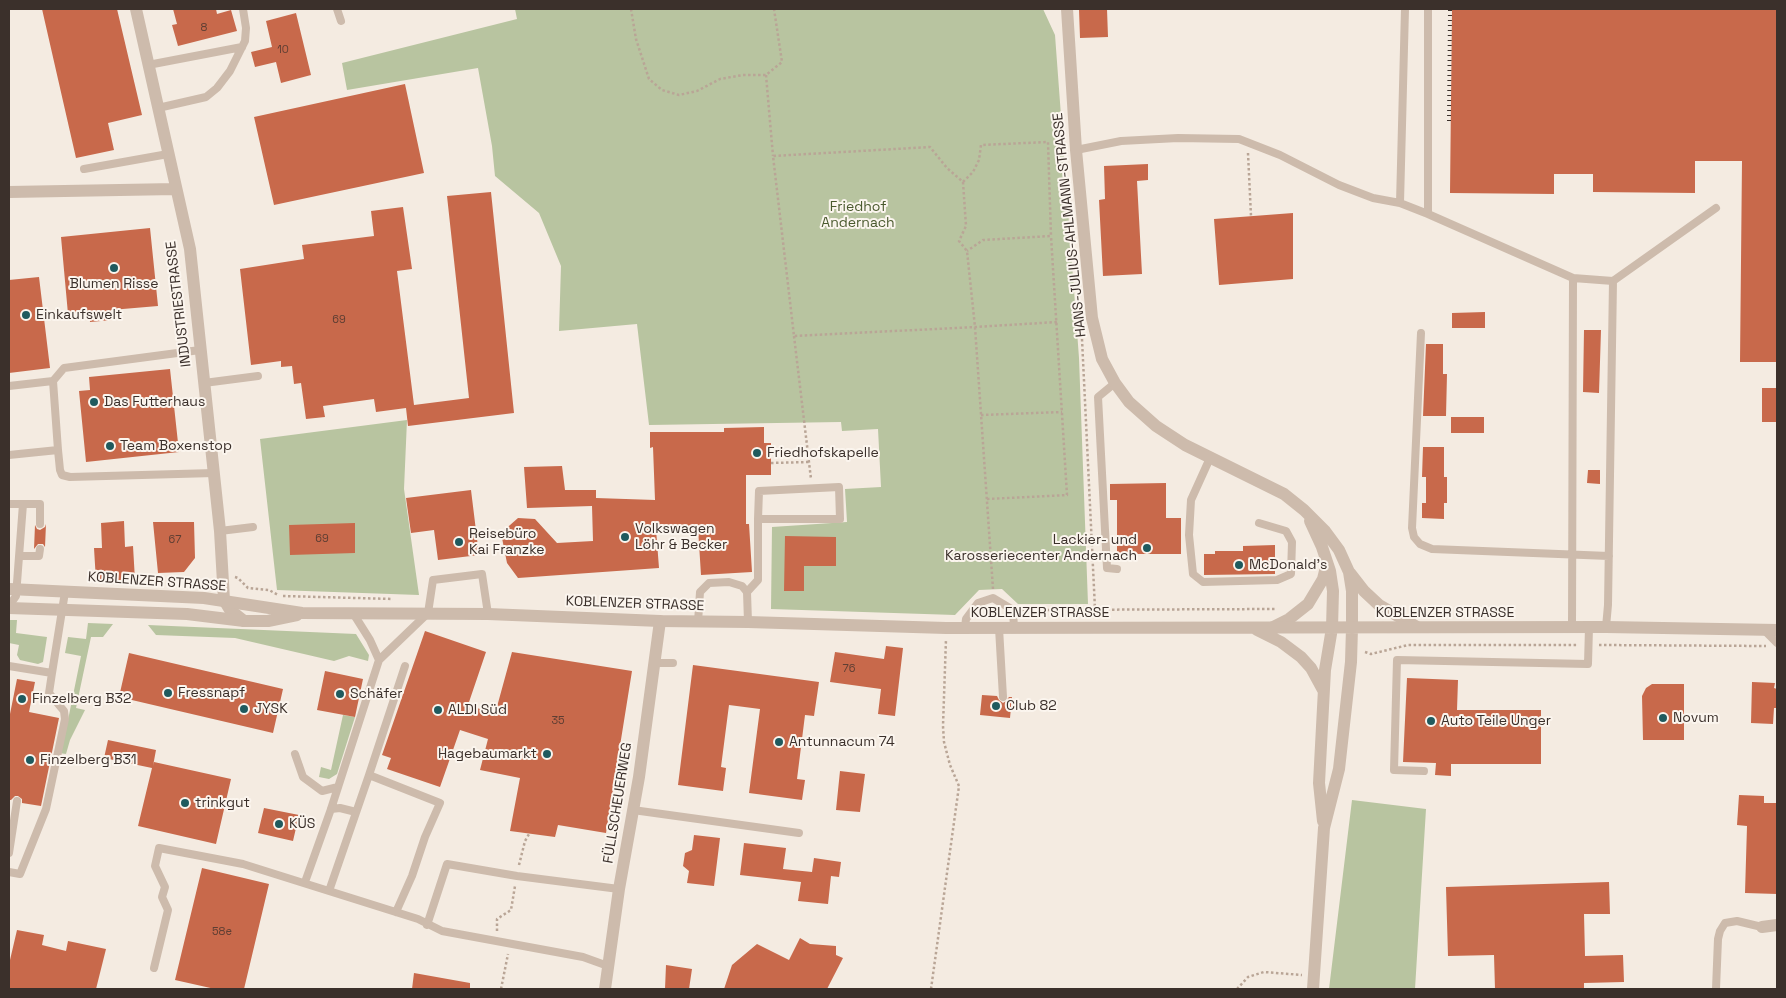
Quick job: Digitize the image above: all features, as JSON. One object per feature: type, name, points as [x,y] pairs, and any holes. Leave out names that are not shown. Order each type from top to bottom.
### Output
[{"type":"street","name":"INDUSTRIESTRASSE","points":[[136,9],[190,249],[220,531],[224,600]]},
{"type":"street","name":"HANS-JULIUS-AHLMANN-STRASSE","points":[[1067,9],[1076,150],[1092,318],[1100,354],[1115,383],[1129,402],[1170,436],[1210,458],[1274,488],[1304,510],[1333,540],[1349,572],[1364,591],[1379,604],[1417,627]]},
{"type":"street","points":[[9,192],[175,189]]},
{"type":"street","name":"HANS-JULIUS-AHLMANN-STRASSE","points":[[1304,510],[1322,547],[1333,592],[1332,628],[1327,651],[1319,782],[1324,828]]},
{"type":"street","points":[[1271,628],[1289,619],[1308,604],[1323,579],[1327,563]]},
{"type":"street","name":"HANS-JULIUS-AHLMANN-STRASSE","points":[[1324,828],[1339,769],[1351,650],[1352,591],[1349,572]]},
{"type":"street","name":"KOBLENZER STRASSE","points":[[13,590],[188,597],[224,600],[302,613],[488,614],[660,621],[946,628],[1606,627],[1777,630]]},
{"type":"street","points":[[196,615],[217,609],[224,600],[230,610],[244,621]]},
{"type":"street","name":"KOBLENZER STRASSE","points":[[9,607],[196,615],[244,621],[278,619],[302,613]]},
{"type":"street","name":"FÜLLSCHEUERWEG","points":[[605,989],[660,621]]},
{"type":"street","points":[[1252,628],[1281,642],[1301,657],[1311,668],[1324,692]]},
{"type":"street","points":[[1313,989],[1324,828]]},
{"type":"street","points":[[1762,927],[1777,925]]},
{"type":"lane","points":[[158,108],[206,97],[217,88],[230,71],[245,41],[246,28],[243,9]]},
{"type":"lane","points":[[337,9],[341,21]]},
{"type":"lane","points":[[1400,203],[1405,9]]},
{"type":"lane","points":[[1428,9],[1428,214]]},
{"type":"lane","points":[[148,65],[242,47]]},
{"type":"lane","points":[[1076,150],[1121,141],[1178,138],[1239,139],[1280,155],[1339,185],[1373,198],[1400,203],[1428,214],[1573,278],[1613,281],[1716,208]]},
{"type":"lane","points":[[84,169],[168,154]]},
{"type":"lane","points":[[1572,627],[1573,278]]},
{"type":"lane","points":[[1606,627],[1609,556],[1613,281]]},
{"type":"lane","points":[[1421,333],[1412,528],[1414,537],[1420,544],[1432,549],[1609,556]]},
{"type":"lane","points":[[9,386],[52,382],[64,368],[200,350]]},
{"type":"lane","points":[[204,383],[258,376]]},
{"type":"lane","points":[[52,382],[62,475],[70,477],[214,473]]},
{"type":"lane","points":[[1115,383],[1098,397],[1108,568],[1117,569]]},
{"type":"lane","points":[[9,455],[58,450]]},
{"type":"lane","points":[[1210,458],[1191,500],[1189,535],[1193,574],[1203,582],[1277,580],[1290,574],[1292,542],[1286,531],[1259,523]]},
{"type":"lane","points":[[748,622],[748,592],[758,580],[758,519],[759,491],[839,487],[840,519],[758,519]]},
{"type":"lane","points":[[9,504],[40,504],[40,524]]},
{"type":"lane","points":[[9,607],[14,601],[13,590],[20,556],[23,504]]},
{"type":"lane","points":[[220,531],[253,527]]},
{"type":"lane","points":[[20,556],[39,553]]},
{"type":"lane","points":[[304,882],[331,808],[379,660],[428,613],[433,580],[482,574],[488,614]]},
{"type":"lane","points":[[698,622],[700,592],[709,583],[729,582],[742,586],[748,592]]},
{"type":"lane","points":[[9,872],[20,874],[46,808],[64,719],[64,711],[50,693],[65,592]]},
{"type":"lane","points":[[965,628],[966,619],[978,603],[993,598],[1003,602],[1013,610],[1014,628]]},
{"type":"lane","points":[[353,613],[370,640],[379,660]]},
{"type":"lane","points":[[1424,771],[1394,770],[1397,660],[1588,664],[1589,627]]},
{"type":"lane","points":[[1000,628],[1002,697]]},
{"type":"lane","points":[[1764,630],[1777,643]]},
{"type":"lane","points":[[655,663],[674,663]]},
{"type":"lane","points":[[9,666],[52,673]]},
{"type":"lane","points":[[329,891],[405,666]]},
{"type":"lane","points":[[295,754],[303,777],[322,791],[338,787]]},
{"type":"lane","points":[[369,775],[440,804],[396,912]]},
{"type":"lane","points":[[9,853],[17,801]]},
{"type":"lane","points":[[331,808],[356,812]]},
{"type":"lane","points":[[633,810],[799,833]]},
{"type":"lane","points":[[154,968],[168,910],[162,897],[165,887],[155,866],[160,848],[243,864],[396,912],[442,931],[583,956],[608,966]]},
{"type":"lane","points":[[427,925],[447,864],[517,876],[619,889]]},
{"type":"lane","points":[[1716,989],[1718,939],[1725,923],[1737,921],[1762,927]]},
{"type":"path","points":[[631,9],[636,39],[649,79],[662,90],[679,95],[697,91],[720,79],[743,75],[766,75],[782,62],[774,9]]},
{"type":"path","points":[[766,75],[772,156],[810,462],[811,488]]},
{"type":"path","points":[[963,182],[973,172],[979,160],[981,145],[1048,142],[1051,236],[1067,495],[987,499]]},
{"type":"path","points":[[1248,142],[1251,216]]},
{"type":"path","points":[[772,156],[930,147],[947,168],[963,182],[966,226],[958,241],[967,251],[975,327],[993,598]]},
{"type":"path","points":[[967,251],[983,240],[1051,236]]},
{"type":"path","points":[[794,336],[1057,322]]},
{"type":"path","points":[[1082,337],[1095,610]]},
{"type":"path","points":[[981,415],[1062,412]]},
{"type":"path","points":[[771,463],[810,462]]},
{"type":"path","points":[[224,578],[238,578],[248,588],[270,590],[278,595],[394,599]]},
{"type":"path","points":[[1013,610],[1269,610],[1283,606]]},
{"type":"path","points":[[931,989],[959,786],[950,765],[943,734],[946,628]]},
{"type":"path","points":[[1351,650],[1371,654],[1408,645],[1768,646]]},
{"type":"path","points":[[500,941],[496,929],[497,919],[511,910]]},
{"type":"path","points":[[501,989],[510,942]]},
{"type":"path","points":[[1238,989],[1248,977],[1264,972],[1313,976]]},
{"type":"green space","name":"Friedhof Andernach","points":[[515,9],[1043,9],[1055,35],[1079,358],[1088,604],[1018,604],[1002,589],[979,590],[955,615],[771,609],[772,527],[847,522],[845,489],[881,487],[878,429],[842,431],[841,422],[649,425],[637,324],[559,331],[561,266],[539,213],[495,176],[492,146],[478,68],[347,90],[342,63],[517,19]]},
{"type":"green space","points":[[407,420],[404,489],[419,595],[277,590],[260,439]]},
{"type":"green space","points":[[9,620],[17,620],[16,633],[47,637],[43,662],[38,664],[20,660],[17,655],[19,645],[9,643]]},
{"type":"green space","points":[[88,623],[113,624],[103,637],[91,637],[76,708],[85,710],[70,740],[66,754],[59,753],[81,656],[65,653],[68,637],[86,639]]},
{"type":"green space","points":[[148,625],[356,634],[369,655],[368,661],[349,656],[334,661],[235,638],[156,635]]},
{"type":"green space","points":[[343,715],[355,717],[337,774],[329,779],[319,777],[321,767],[331,770]]},
{"type":"green space","points":[[1352,800],[1426,809],[1415,989],[1329,989]]},
{"type":"building","points":[[42,9],[117,9],[142,115],[108,123],[114,150],[76,158]]},
{"type":"building","points":[[173,9],[216,9],[217,14],[231,10],[237,31],[178,46],[172,25],[177,24]]},
{"type":"building","points":[[1079,9],[1107,9],[1108,37],[1080,38]]},
{"type":"building","points":[[1452,9],[1777,9],[1777,362],[1740,362],[1742,161],[1695,161],[1695,193],[1593,192],[1593,174],[1554,174],[1554,194],[1450,193]]},
{"type":"building","points":[[296,13],[311,75],[281,83],[276,62],[255,67],[251,52],[272,47],[266,21]]},
{"type":"building","points":[[405,84],[424,173],[274,205],[254,117]]},
{"type":"building","points":[[1148,164],[1148,180],[1137,181],[1142,274],[1103,276],[1099,200],[1105,199],[1104,166]]},
{"type":"building","points":[[491,192],[514,413],[408,426],[406,408],[376,412],[374,399],[323,406],[325,417],[306,419],[301,383],[294,384],[292,366],[281,367],[281,361],[251,365],[240,269],[304,259],[302,245],[374,236],[371,211],[403,207],[412,269],[397,271],[414,405],[469,398],[447,196]]},
{"type":"building","points":[[1293,213],[1293,279],[1219,285],[1214,219]]},
{"type":"building","points":[[150,228],[158,306],[111,310],[112,320],[90,322],[89,312],[68,314],[61,237]]},
{"type":"building","name":"Einkaufswelt","points":[[39,277],[50,368],[9,373],[9,280]]},
{"type":"building","points":[[1485,312],[1485,328],[1452,328],[1452,313]]},
{"type":"building","points":[[1584,330],[1601,330],[1599,393],[1583,392]]},
{"type":"building","points":[[1426,344],[1443,344],[1443,374],[1447,374],[1446,416],[1423,416]]},
{"type":"building","points":[[170,369],[179,452],[86,462],[79,391],[90,390],[89,377]]},
{"type":"building","points":[[1762,388],[1777,388],[1777,422],[1762,422]]},
{"type":"building","points":[[1451,417],[1484,417],[1484,433],[1451,433]]},
{"type":"building","points":[[764,427],[764,443],[771,443],[771,475],[746,475],[746,524],[749,524],[752,572],[701,575],[698,528],[656,529],[659,568],[518,578],[507,563],[501,533],[518,518],[535,519],[557,543],[593,541],[592,506],[527,508],[524,467],[562,466],[565,490],[596,490],[596,498],[655,500],[653,447],[650,448],[650,432],[724,432],[724,428]]},
{"type":"building","points":[[1423,447],[1444,447],[1444,477],[1447,477],[1447,503],[1444,503],[1444,519],[1422,518],[1422,503],[1426,503],[1426,477],[1422,477]]},
{"type":"building","points":[[1588,470],[1600,470],[1600,484],[1587,483]]},
{"type":"building","points":[[1166,483],[1166,518],[1181,518],[1181,554],[1117,554],[1117,500],[1110,500],[1110,484]]},
{"type":"building","points":[[471,490],[479,555],[438,560],[434,530],[411,533],[406,498]]},
{"type":"building","points":[[124,521],[125,547],[133,546],[135,580],[96,581],[94,548],[102,548],[101,523]]},
{"type":"building","points":[[153,522],[194,522],[195,558],[184,572],[158,573]]},
{"type":"building","points":[[355,523],[355,553],[290,555],[289,525]]},
{"type":"building","points":[[46,524],[45,547],[43,544],[38,544],[34,549],[35,525],[40,530]]},
{"type":"building","points":[[785,536],[836,537],[836,566],[804,566],[804,591],[784,591]]},
{"type":"building","name":"McDonald's","points":[[1275,545],[1275,574],[1204,575],[1204,554],[1215,554],[1215,551],[1243,551],[1243,546]]},
{"type":"building","points":[[425,631],[486,652],[468,705],[495,714],[512,652],[632,671],[606,833],[558,825],[555,837],[510,831],[520,778],[480,770],[488,739],[460,730],[440,787],[387,769],[391,758],[382,755]]},
{"type":"building","points":[[886,646],[903,648],[895,716],[878,714],[881,689],[830,682],[835,652],[884,659]]},
{"type":"building","points":[[129,653],[283,689],[273,733],[119,697]]},
{"type":"building","name":"Antunnacum 74","points":[[693,665],[819,682],[814,716],[805,715],[797,779],[805,780],[802,800],[749,793],[760,709],[729,705],[721,767],[726,768],[723,791],[678,785]]},
{"type":"building","name":"Schäfer","points":[[325,671],[363,679],[355,717],[317,710]]},
{"type":"building","points":[[1407,678],[1458,680],[1457,710],[1541,710],[1541,764],[1451,764],[1451,776],[1435,775],[1436,763],[1403,762]]},
{"type":"building","name":"Finzelberg B31","points":[[17,679],[35,682],[29,712],[59,718],[41,806],[22,803],[22,799],[18,796],[9,800],[9,719]]},
{"type":"building","points":[[1752,682],[1775,683],[1774,688],[1777,689],[1777,708],[1774,708],[1773,724],[1751,723]]},
{"type":"building","name":"Novum","points":[[1652,684],[1684,684],[1684,740],[1643,740],[1642,696],[1646,688]]},
{"type":"building","name":"Club 82","points":[[982,695],[997,696],[1003,703],[1009,697],[1012,697],[1010,718],[980,715]]},
{"type":"building","name":"trinkgut","points":[[108,740],[156,750],[153,766],[154,762],[231,779],[216,844],[138,826],[152,768],[104,758]]},
{"type":"building","points":[[840,771],[865,774],[860,812],[836,810]]},
{"type":"building","points":[[1739,795],[1764,796],[1764,803],[1777,803],[1777,894],[1745,893],[1747,826],[1737,825]]},
{"type":"building","name":"KÜS","points":[[264,808],[299,815],[293,841],[258,833]]},
{"type":"building","points":[[694,835],[720,838],[714,886],[687,883],[689,871],[683,866],[685,853],[692,850]]},
{"type":"building","points":[[744,843],[786,848],[783,869],[812,872],[814,858],[841,862],[839,877],[831,876],[828,904],[798,901],[801,882],[740,875]]},
{"type":"building","points":[[202,868],[269,884],[244,989],[215,989],[175,980]]},
{"type":"building","points":[[1609,882],[1610,914],[1584,914],[1585,956],[1623,955],[1624,982],[1584,983],[1584,989],[1495,989],[1494,955],[1448,956],[1446,887]]},
{"type":"building","points":[[17,930],[44,935],[42,945],[66,951],[68,941],[106,949],[96,989],[9,989],[9,960]]},
{"type":"building","points":[[800,938],[810,944],[836,946],[836,955],[843,958],[827,989],[724,989],[732,965],[757,944],[789,960]]},
{"type":"building","points":[[666,965],[692,969],[689,989],[665,989]]},
{"type":"building","points":[[414,973],[470,983],[470,989],[412,989]]},
{"type":"railway","points":[[1449,121],[1450,9]]},
{"type":"place","name":"Blumen Risse","points":[[114,268]]},
{"type":"place","name":"Einkaufswelt","points":[[26,315]]},
{"type":"place","name":"Das Futterhaus","points":[[94,402]]},
{"type":"place","name":"Team Boxenstop","points":[[110,446]]},
{"type":"place","name":"Friedhofskapelle","points":[[757,453]]},
{"type":"place","name":"Volkswagen Löhr & Becker","points":[[625,537]]},
{"type":"place","name":"Reisebüro Kai Franzke","points":[[459,542]]},
{"type":"place","name":"Lackier- und Karosseriecenter Andernach","points":[[1147,548]]},
{"type":"place","name":"McDonald's","points":[[1239,565]]},
{"type":"place","name":"Fressnapf","points":[[168,693]]},
{"type":"place","name":"Schäfer","points":[[340,694]]},
{"type":"place","name":"Finzelberg B32","points":[[22,699]]},
{"type":"place","name":"Club 82","points":[[996,706]]},
{"type":"place","name":"JYSK","points":[[244,709]]},
{"type":"place","name":"ALDI Süd","points":[[438,710]]},
{"type":"place","name":"Novum","points":[[1663,718]]},
{"type":"place","name":"Auto Teile Unger","points":[[1431,721]]},
{"type":"place","name":"Antunnacum 74","points":[[779,742]]},
{"type":"place","name":"Hagebaumarkt","points":[[547,754]]},
{"type":"place","name":"Finzelberg B31","points":[[30,760]]},
{"type":"place","name":"trinkgut","points":[[185,803]]},
{"type":"place","name":"KÜS","points":[[279,824]]}]
